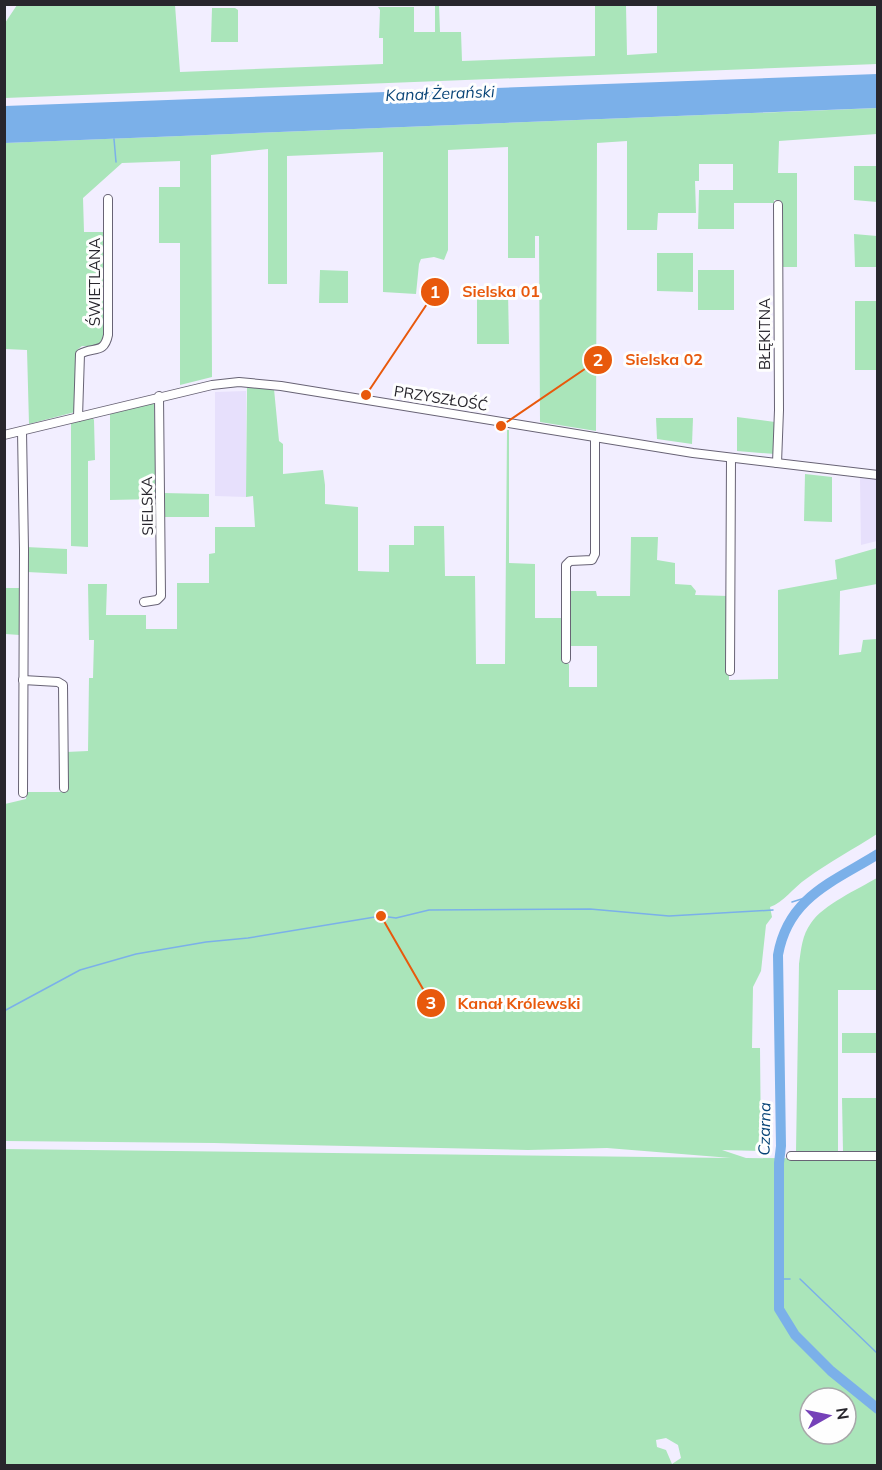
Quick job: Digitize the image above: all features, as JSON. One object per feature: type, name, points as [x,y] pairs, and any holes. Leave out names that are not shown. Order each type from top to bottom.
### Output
[{"type":"street","name":"ŚWIETLANA","points":[[78,417],[80,354],[84,351],[101,349],[108,335],[108,199]]},
{"type":"street","name":"BŁĘKITNA","points":[[777,464],[778,205]]},
{"type":"street","name":"PRZYSZŁOŚĆ","points":[[4,435],[159,396],[224,383],[259,383],[730,458],[878,475]]},
{"type":"street","name":"SIELSKA","points":[[144,602],[157,600],[161,596],[159,396]]},
{"type":"street","points":[[22,431],[22,793]]},
{"type":"street","points":[[566,659],[566,565],[570,561],[591,560],[595,554],[595,437]]},
{"type":"street","points":[[730,458],[730,671]]},
{"type":"street","points":[[23,680],[58,682],[63,685],[64,788]]},
{"type":"street","points":[[791,1156],[878,1156]]},
{"type":"shaded area","points":[[246,391],[246,497],[215,496],[215,392]]},
{"type":"shaded area","points":[[860,478],[878,479],[877,541],[861,545]]},
{"type":"green space","points":[[17,5],[175,5],[180,72],[383,64],[383,38],[379,38],[380,10],[378,7],[414,7],[414,32],[435,32],[435,5],[439,5],[440,32],[461,32],[462,61],[595,56],[595,5],[626,5],[627,55],[657,53],[657,5],[877,5],[877,64],[5,98],[5,23]]},
{"type":"green space","points":[[212,8],[238,10],[238,42],[211,42]]},
{"type":"green space","points":[[878,108],[877,134],[779,141],[778,173],[797,173],[797,267],[781,267],[780,200],[774,200],[774,203],[734,203],[734,229],[698,229],[699,190],[733,190],[733,164],[699,164],[699,181],[695,181],[696,213],[658,213],[657,230],[627,230],[627,141],[597,143],[596,431],[540,422],[539,236],[535,236],[535,258],[508,258],[508,147],[448,150],[448,250],[444,260],[434,257],[421,259],[416,294],[383,292],[383,152],[287,156],[287,284],[268,284],[268,149],[211,155],[212,377],[180,385],[180,243],[159,243],[159,187],[180,187],[180,161],[122,163],[83,198],[84,232],[105,232],[105,341],[95,347],[82,346],[77,350],[75,412],[29,424],[27,350],[5,349],[4,143]]},
{"type":"green space","points":[[854,166],[877,166],[877,202],[854,200]]},
{"type":"green space","points":[[854,234],[877,236],[877,267],[855,267]]},
{"type":"green space","points":[[657,253],[693,253],[693,292],[657,291]]},
{"type":"green space","points":[[320,270],[348,271],[348,303],[319,303]]},
{"type":"green space","points":[[698,270],[734,270],[734,310],[698,310]]},
{"type":"green space","points":[[508,291],[509,344],[477,344],[477,292]]},
{"type":"green space","points":[[855,301],[877,301],[877,370],[855,370]]},
{"type":"green space","points":[[247,387],[274,389],[279,441],[283,444],[283,474],[323,470],[325,504],[358,507],[358,571],[389,572],[389,545],[414,545],[414,526],[444,526],[445,576],[475,576],[476,664],[505,664],[507,430],[509,430],[509,563],[535,564],[535,618],[563,618],[563,660],[569,664],[569,687],[597,687],[597,646],[569,646],[569,591],[596,591],[597,596],[630,596],[631,537],[658,537],[657,560],[675,563],[675,584],[691,585],[696,591],[695,595],[728,596],[729,680],[778,679],[778,590],[837,579],[835,560],[877,548],[877,584],[840,591],[839,655],[861,652],[863,640],[877,639],[877,834],[815,873],[770,907],[772,917],[766,925],[761,971],[753,987],[752,1048],[760,1048],[761,1151],[722,1150],[746,1158],[877,1159],[877,1465],[5,1465],[4,1149],[731,1158],[607,1148],[528,1150],[5,1141],[5,804],[26,799],[27,792],[66,792],[66,752],[88,751],[89,678],[93,678],[94,640],[89,640],[88,584],[107,584],[106,615],[146,615],[146,629],[177,629],[177,583],[209,583],[209,554],[215,553],[215,527],[255,527],[253,496],[246,497]],"holes":[[[666,1438],[678,1445],[681,1458],[672,1464],[666,1450],[657,1447],[656,1440]]]},
{"type":"green space","points":[[154,402],[157,499],[110,500],[110,413]]},
{"type":"green space","points":[[92,417],[95,460],[88,461],[88,547],[71,546],[71,423]]},
{"type":"green space","points":[[737,417],[775,422],[775,454],[737,451]]},
{"type":"green space","points":[[656,418],[693,418],[692,444],[657,439]]},
{"type":"green space","points":[[805,474],[832,477],[832,522],[804,521]]},
{"type":"green space","points":[[163,493],[209,494],[209,517],[163,517]]},
{"type":"green space","points":[[26,547],[67,549],[67,574],[27,572]]},
{"type":"green space","points":[[5,588],[19,588],[20,635],[5,634]]},
{"type":"green space","points":[[877,878],[877,990],[838,990],[838,1152],[796,1152],[801,948],[808,928],[817,916],[841,898]]},
{"type":"green space","points":[[842,1033],[877,1033],[877,1053],[842,1053]]},
{"type":"green space","points":[[842,1098],[877,1098],[877,1152],[843,1152]]},
{"type":"water","name":"Kanał Żerański","points":[[877,74],[877,108],[5,143],[5,106]]},
{"type":"waterway","points":[[114,139],[116,162]]},
{"type":"waterway","name":"Czarna","points":[[878,854],[829,883],[802,905],[783,935],[778,955],[781,1146],[779,1309],[795,1335],[831,1371],[878,1409]]},
{"type":"waterway","name":"Czarna","points":[[792,902],[811,896]]},
{"type":"waterway","points":[[4,1011],[80,970],[136,954],[381,916],[396,918],[429,910],[590,909],[669,916],[773,910]]},
{"type":"waterway","points":[[779,1279],[790,1279]]},
{"type":"waterway","points":[[800,1279],[878,1354]]},
{"type":"place","name":"Sielska 01","points":[[366,395]]},
{"type":"place","name":"Sielska 02","points":[[501,426]]},
{"type":"place","name":"Kanał Królewski","points":[[381,916]]}]
